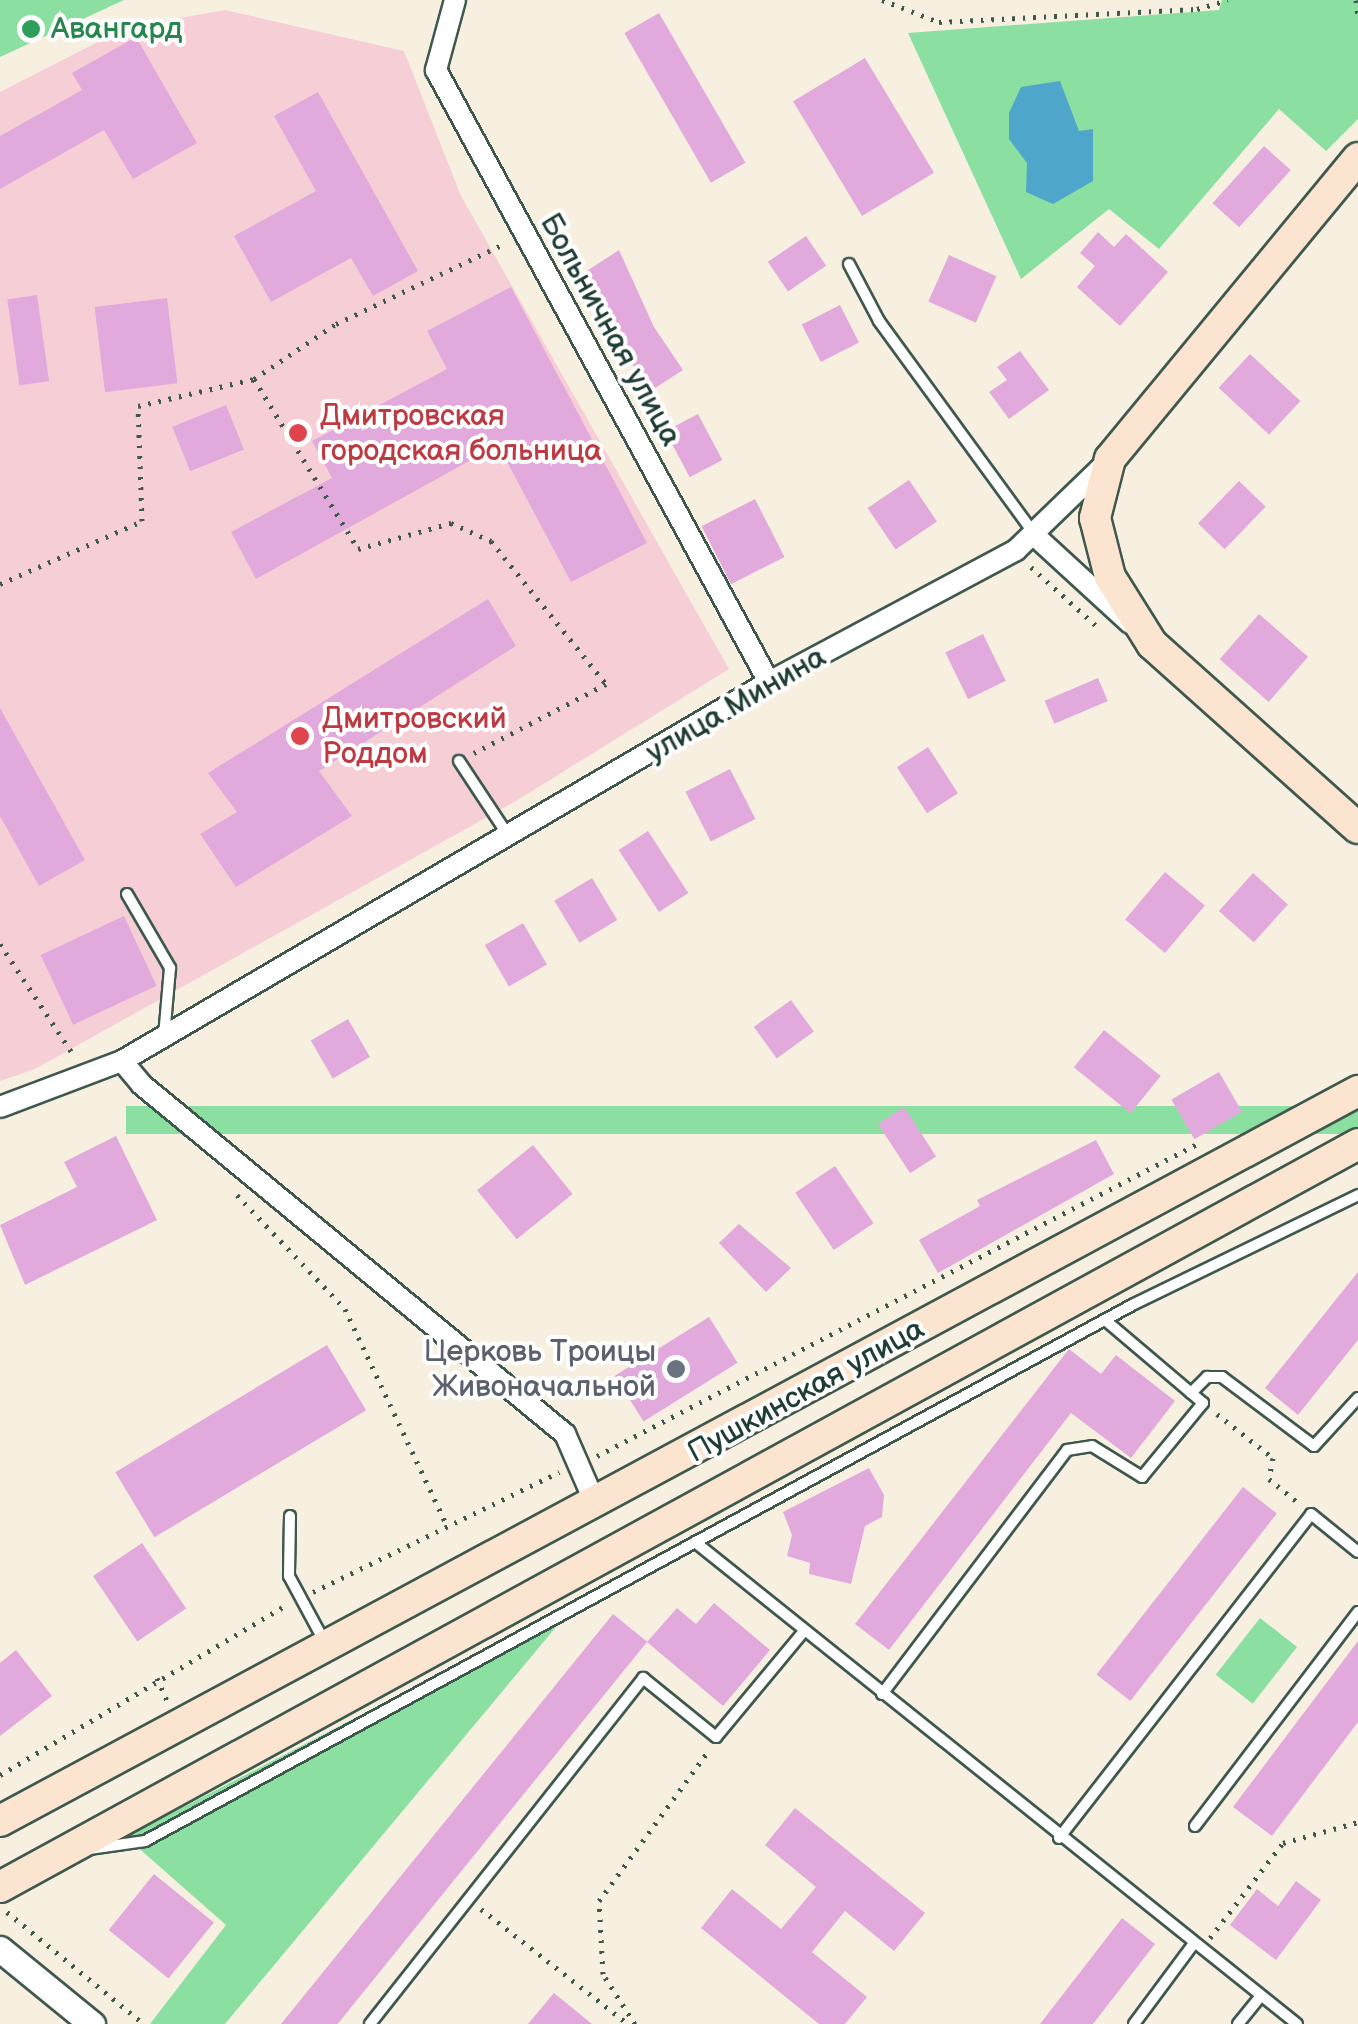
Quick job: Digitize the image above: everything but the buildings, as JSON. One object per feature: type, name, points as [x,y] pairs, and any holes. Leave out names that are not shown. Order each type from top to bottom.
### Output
[{"type":"main road","name":"улица Минина","points":[[1110,459],[1358,158]]},
{"type":"main road","points":[[1110,459],[1095,518],[1099,544],[1126,609],[1152,644],[1358,828]]},
{"type":"main road","name":"Пушкинская улица","points":[[0,1821],[596,1505],[1358,1091]]},
{"type":"main road","name":"Пушкинская улица","points":[[0,1887],[1358,1144]]},
{"type":"main road","points":[[252,1687],[276,1734]]},
{"type":"street","name":"Больничная улица","points":[[455,0],[436,70],[522,235],[768,682]]},
{"type":"street","name":"улица Минина","points":[[0,1107],[122,1061],[510,838],[768,682],[926,603],[1036,536],[1110,459]]},
{"type":"street","points":[[1036,536],[1152,644]]},
{"type":"street","points":[[122,1061],[141,1084],[565,1434],[596,1505]]},
{"type":"street","points":[[0,1949],[92,2024]]},
{"type":"lane","points":[[849,264],[879,321],[1036,536]]},
{"type":"lane","points":[[458,761],[510,838]]},
{"type":"lane","points":[[127,894],[170,968],[164,1037]]},
{"type":"lane","points":[[68,1850],[145,1841],[1105,1320],[1358,1195]]},
{"type":"lane","points":[[882,1694],[1067,1450],[1092,1446],[1142,1477],[1203,1403],[1105,1320]]},
{"type":"lane","points":[[1192,1393],[1213,1374],[1222,1377],[1314,1446],[1358,1398]]},
{"type":"lane","points":[[1059,1838],[1311,1514],[1358,1552]]},
{"type":"lane","points":[[290,1516],[289,1576],[327,1646]]},
{"type":"lane","points":[[695,1542],[1196,1949],[1297,2024]]},
{"type":"lane","points":[[1195,1826],[1358,1612]]},
{"type":"lane","points":[[370,2024],[644,1678],[716,1737],[804,1631]]},
{"type":"lane","points":[[1134,2024],[1196,1949]]},
{"type":"lane","points":[[1238,2024],[1260,1996]]},
{"type":"path","points":[[882,0],[938,22],[1197,9],[1228,0]]},
{"type":"path","points":[[1356,0],[1358,16]]},
{"type":"path","points":[[0,584],[142,521],[138,406],[254,379],[336,324],[522,235]]},
{"type":"path","points":[[254,379],[358,549],[451,523],[491,541],[606,684],[458,761]]},
{"type":"path","points":[[0,944],[86,1074]]},
{"type":"path","points":[[0,1775],[236,1630],[578,1463],[620,1448],[1203,1141]]},
{"type":"path","points":[[222,1183],[345,1310],[447,1526]]},
{"type":"path","points":[[1227,1422],[1273,1458],[1269,1479],[1311,1514]]},
{"type":"path","points":[[632,2024],[603,1974],[599,1901],[702,1768],[716,1737]]},
{"type":"path","points":[[1196,1949],[1283,1843],[1358,1822]]},
{"type":"path","points":[[470,1900],[632,2024]]},
{"type":"path","points":[[0,1906],[144,2024]]},
{"type":"shaded area","name":"Дмитровская городская больница","points":[[225,10],[404,51],[461,196],[729,669],[516,801],[35,1069],[0,1081],[0,92],[127,27]]},
{"type":"green space","name":"Авангард","points":[[0,0],[124,0],[0,57]]},
{"type":"green space","points":[[1222,0],[1358,0],[1358,119],[1326,151],[1279,109],[1159,249],[1109,209],[1021,279],[908,33],[1219,10]]},
{"type":"green space","points":[[126,1106],[1358,1106],[1358,1134],[126,1134]]},
{"type":"green space","points":[[576,1603],[225,2024],[150,2024],[226,1925],[126,1837]]},
{"type":"green space","points":[[1260,1618],[1297,1647],[1253,1704],[1216,1675]]},
{"type":"water","points":[[1060,81],[1079,131],[1093,129],[1093,181],[1053,204],[1026,192],[1027,163],[1009,139],[1009,113],[1021,87]]},
{"type":"place","name":"Авангард","points":[[31,29]]},
{"type":"place","name":"Дмитровская городская больница","points":[[298,433]]},
{"type":"place","name":"Дмитровский Роддом","points":[[300,736]]},
{"type":"place","name":"Церковь Троицы Живоначальной","points":[[676,1369]]}]
